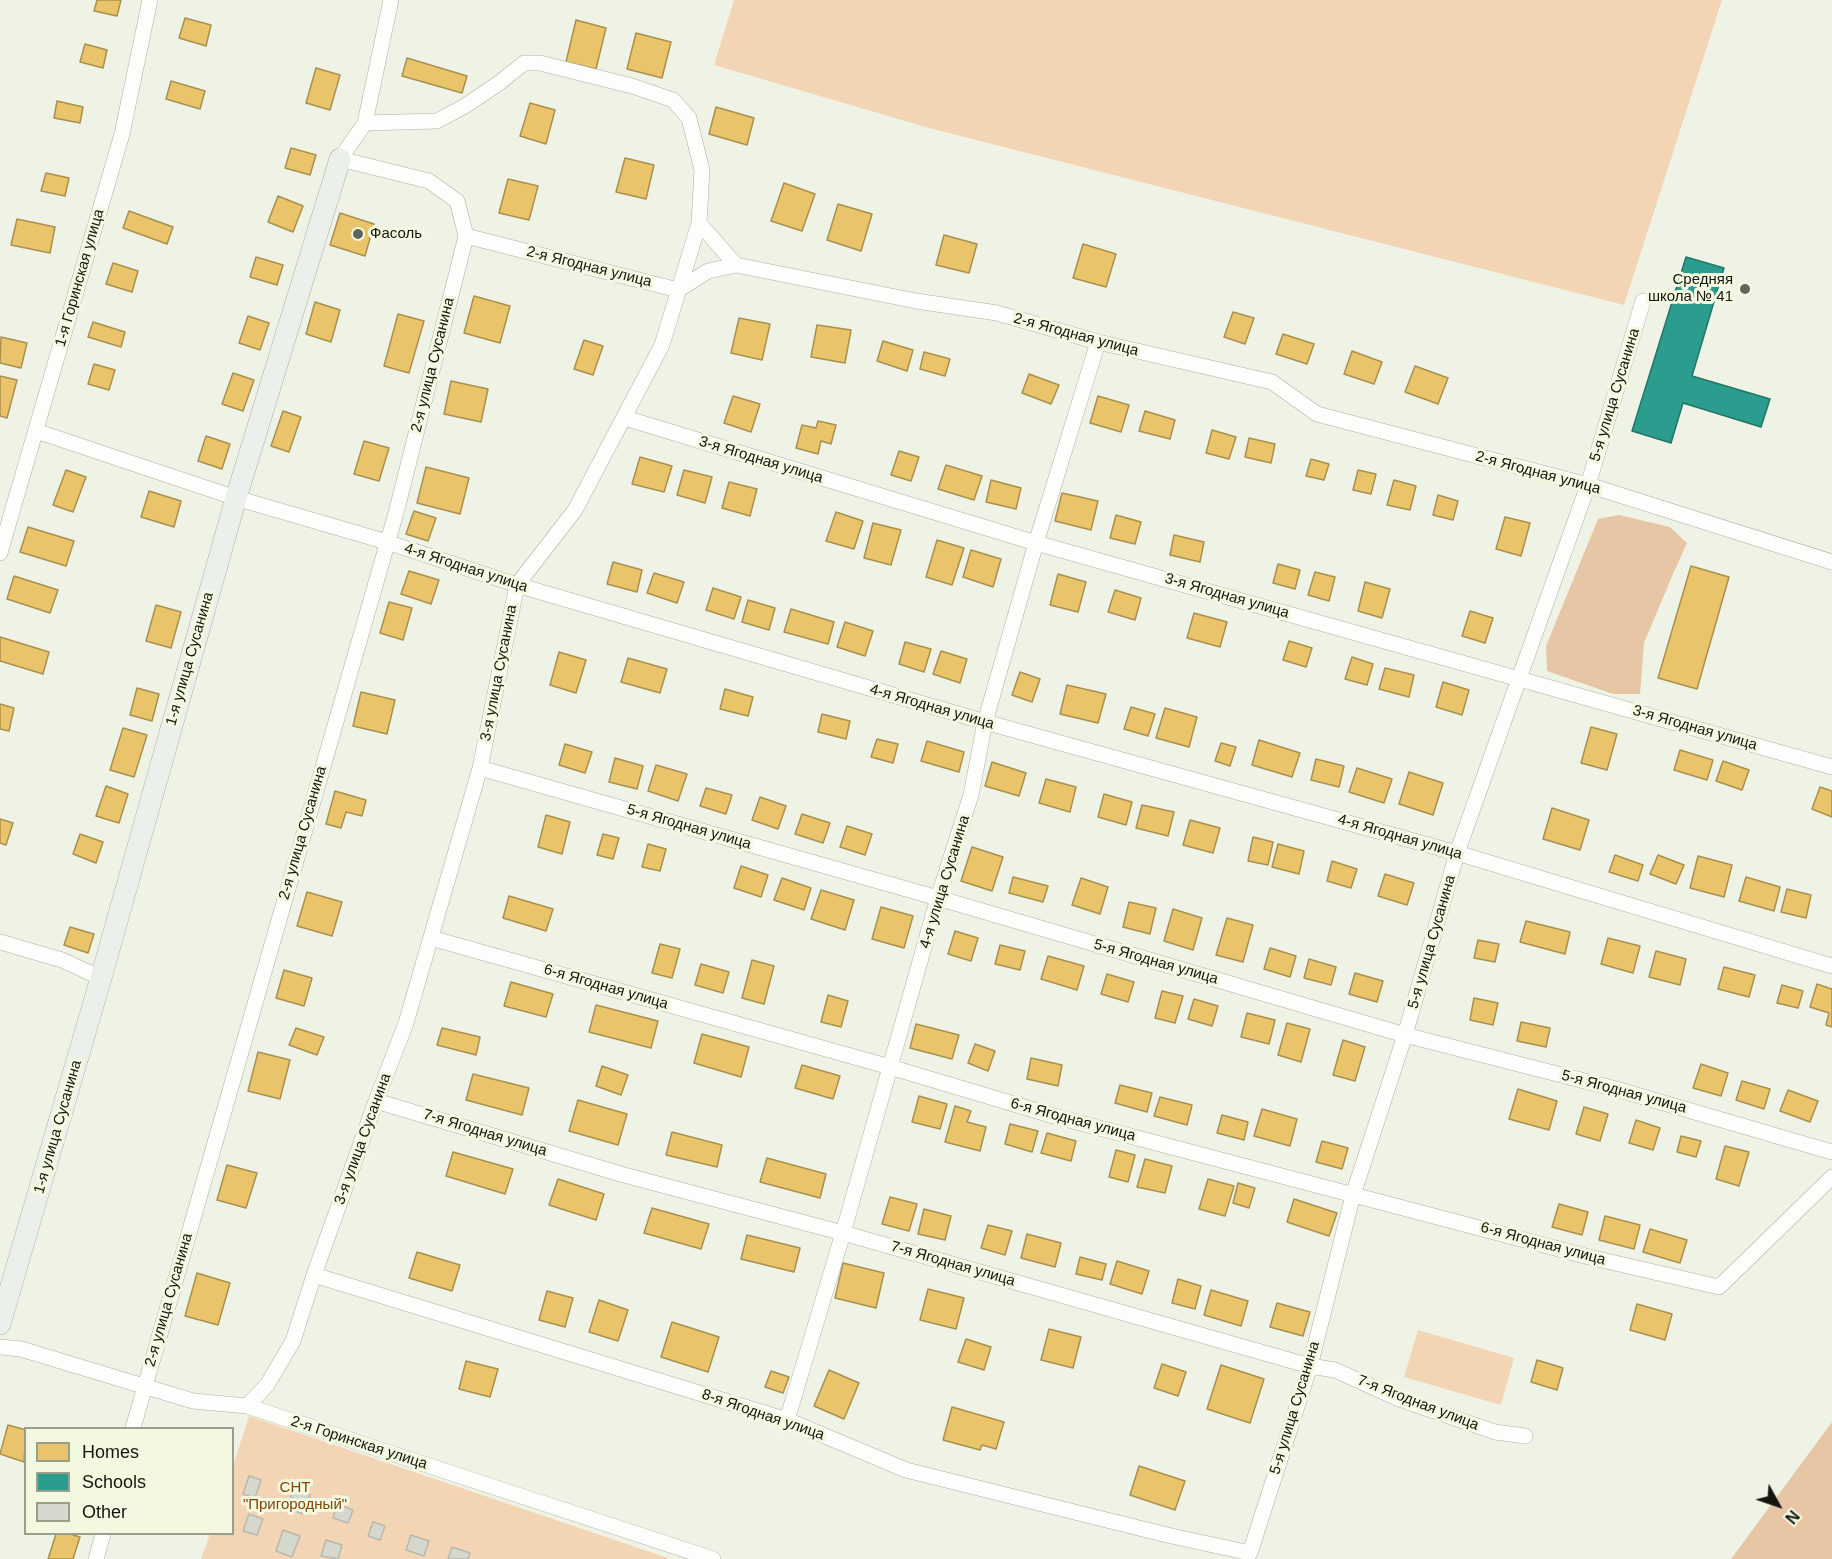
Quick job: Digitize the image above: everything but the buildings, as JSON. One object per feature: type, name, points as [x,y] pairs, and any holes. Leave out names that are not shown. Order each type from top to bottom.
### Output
[{"type":"street","name":"1-я Горинская улица","points":[[0,553],[122,134],[150,0]]},
{"type":"street","name":"1-я улица Сусанина","points":[[0,1324],[101,978],[236,498],[340,159],[365,123],[391,0]]},
{"type":"street","name":"3-я улица Сусанина","points":[[247,1406],[267,1385],[293,1341],[314,1275],[406,1023],[480,768],[517,585],[575,510],[662,345],[699,223],[702,170],[689,118],[673,100],[632,86],[540,63],[524,63],[465,106],[437,121],[365,123]]},
{"type":"street","points":[[340,159],[429,181],[457,201],[466,236]]},
{"type":"street","points":[[699,223],[736,265]]},
{"type":"street","name":"2-я Ягодная улица","points":[[466,236],[678,290],[708,271],[736,265],[916,301],[997,313],[1098,342],[1272,382],[1317,414],[1587,485],[1832,562]]},
{"type":"street","name":"2-я улица Сусанина","points":[[133,1427],[396,513],[466,236]]},
{"type":"street","name":"5-я улица Сусанина","points":[[1250,1553],[1310,1366],[1353,1195],[1405,1035],[1457,853],[1587,485],[1643,301]]},
{"type":"street","name":"4-я улица Сусанина","points":[[787,1420],[843,1233],[938,898],[971,795],[985,722],[1036,543],[1098,342]]},
{"type":"street","name":"3-я Ягодная улица","points":[[625,418],[1036,543],[1832,767]]},
{"type":"street","name":"4-я Ягодная улица","points":[[36,431],[236,498],[387,542],[517,585],[985,722],[1457,853],[1832,966]]},
{"type":"street","name":"5-я Ягодная улица","points":[[480,768],[938,898],[1405,1035],[1616,1089],[1832,1152]]},
{"type":"street","name":"6-я Ягодная улица","points":[[431,938],[891,1067],[1054,1116],[1589,1257],[1719,1287],[1832,1177]]},
{"type":"street","points":[[0,942],[62,960],[101,978]]},
{"type":"street","name":"7-я Ягодная улица","points":[[376,1101],[624,1175],[843,1233],[1310,1366],[1335,1370],[1399,1399],[1495,1432],[1525,1436]]},
{"type":"street","name":"8-я Ягодная улица","points":[[314,1275],[787,1420],[906,1470],[1167,1535],[1250,1553]]},
{"type":"street","name":"2-я Горинская улица","points":[[0,1347],[21,1349],[193,1401],[247,1406],[713,1559]]},
{"type":"street","points":[[96,1559],[102,1535]]},
{"type":"green space","points":[[734,0],[1722,0],[1624,305],[929,128],[714,65]]},
{"type":"green space","points":[[1418,1330],[1514,1358],[1501,1405],[1404,1377]]},
{"type":"green space","name":"СНТ \"Пригородный\"","points":[[249,1416],[671,1559],[201,1559],[210,1535],[234,1535],[234,1463]]},
{"type":"shaded area","points":[[1619,515],[1670,527],[1687,543],[1644,643],[1640,694],[1613,694],[1547,671],[1546,646],[1598,519]]},
{"type":"shaded area","points":[[1832,1422],[1832,1559],[1731,1559]]},
{"type":"place","name":"Фасоль","points":[[358,234]]},
{"type":"place","name":"Средняя школа № 41","points":[[1745,289]]}]
